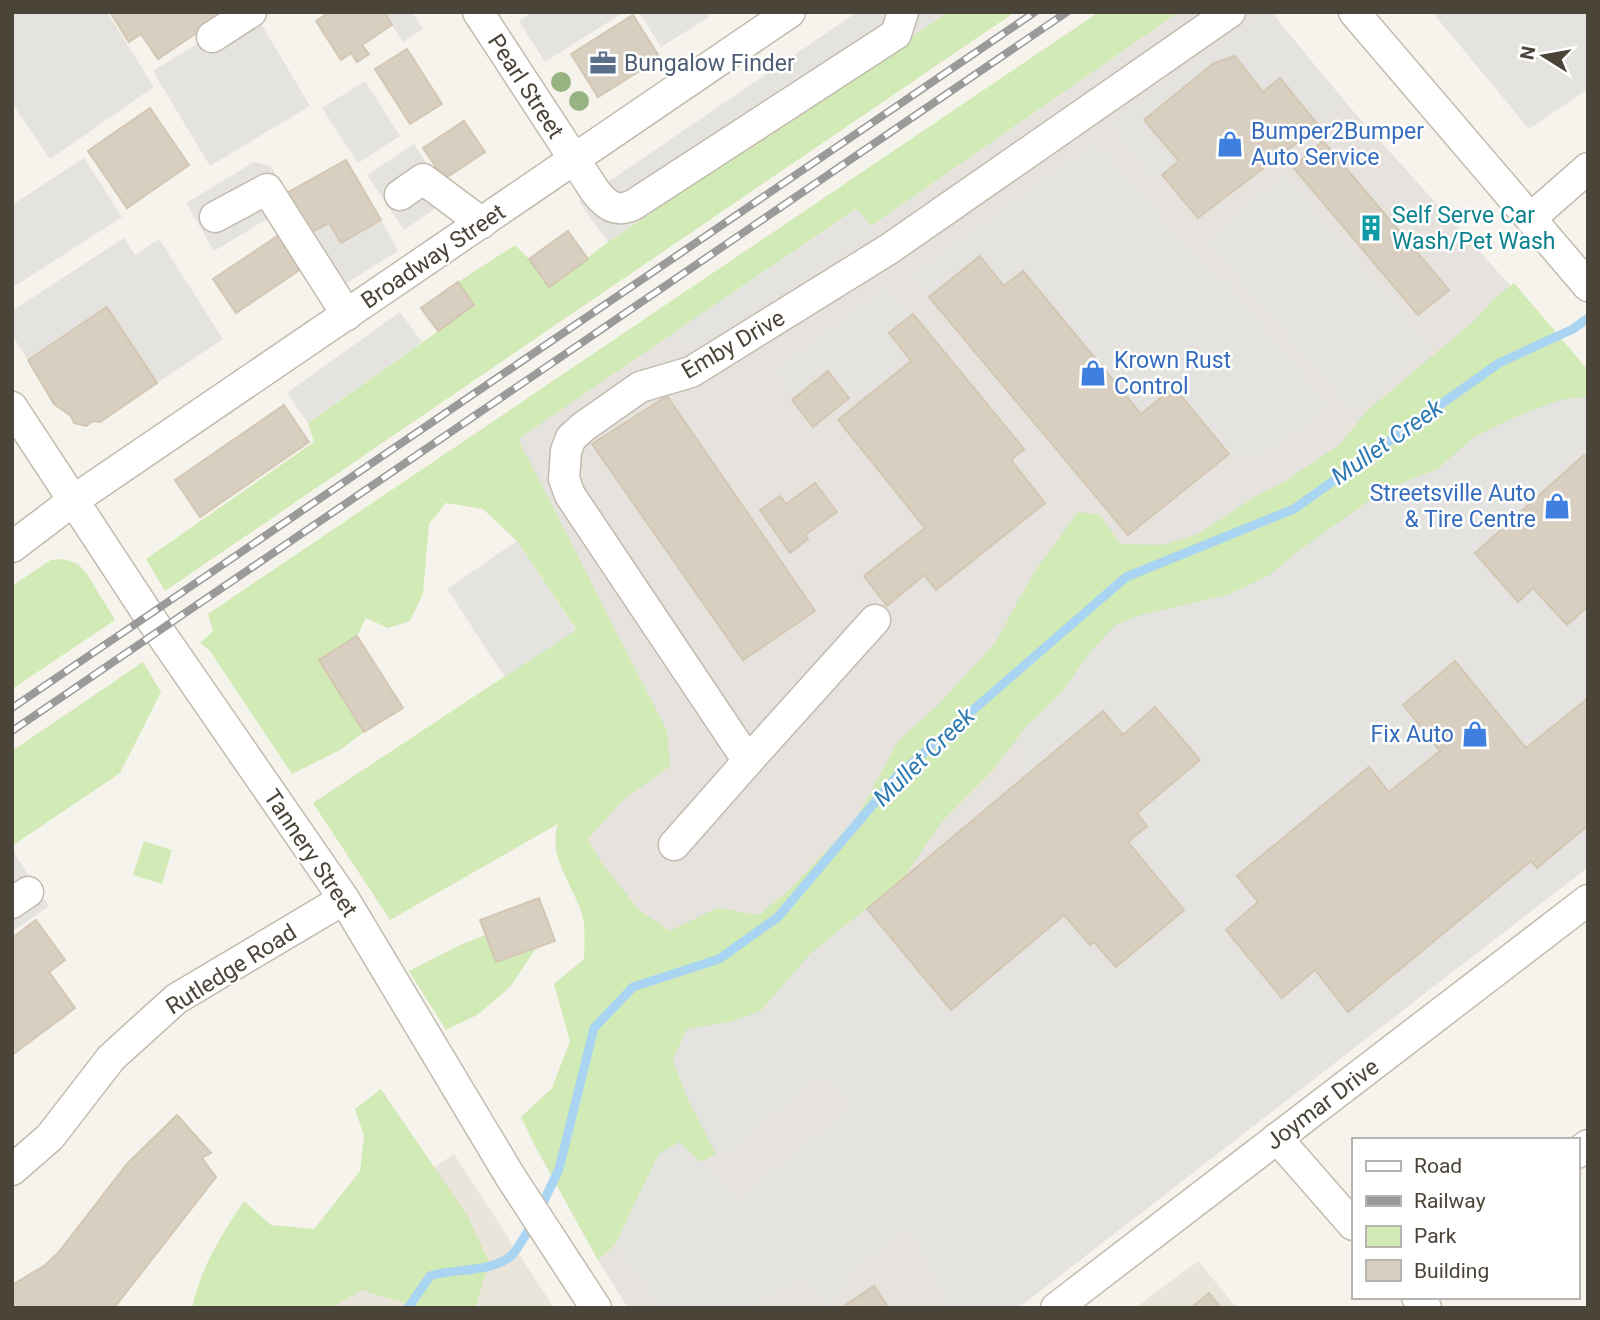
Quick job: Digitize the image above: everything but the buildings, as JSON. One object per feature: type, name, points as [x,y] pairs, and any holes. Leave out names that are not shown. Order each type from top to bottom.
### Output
[{"type":"street","points":[[212,37],[251,12]]},
{"type":"street","name":"Pearl Street","points":[[478,12],[574,160],[608,206],[615,209],[627,208],[896,34],[903,12]]},
{"type":"street","name":"Broadway Street","points":[[12,547],[74,500],[790,12]]},
{"type":"street","name":"Emby Drive","points":[[748,761],[570,495],[564,479],[564,465],[571,438],[640,387],[691,372],[889,249],[1230,12]]},
{"type":"street","points":[[1354,12],[1584,281]]},
{"type":"street","points":[[1531,218],[1588,168]]},
{"type":"street","points":[[400,195],[423,180],[482,223]]},
{"type":"street","points":[[215,217],[267,189],[347,315]]},
{"type":"street","name":"Tannery Street","points":[[12,407],[159,631],[344,900],[510,1176],[596,1308]]},
{"type":"street","points":[[674,845],[875,620]]},
{"type":"street","name":"Rutledge Road","points":[[12,1170],[50,1137],[111,1058],[176,999],[344,900]]},
{"type":"street","name":"Joymar Drive","points":[[1056,1308],[1588,900]]},
{"type":"street","points":[[1277,1138],[1352,1223]]},
{"type":"shaded area","points":[[12,12],[107,12],[154,87],[50,159],[12,103]]},
{"type":"shaded area","points":[[249,12],[254,12],[310,106],[210,166],[153,71]]},
{"type":"shaded area","points":[[412,12],[423,29],[403,42],[384,13]]},
{"type":"shaded area","points":[[533,12],[624,12],[545,62],[519,21]]},
{"type":"shaded area","points":[[639,12],[706,12],[709,17],[661,47]]},
{"type":"shaded area","points":[[857,12],[948,12],[608,242],[579,202]]},
{"type":"shaded area","points":[[1179,12],[1271,12],[1346,103],[1588,372],[1588,867],[1018,1308],[628,1308],[598,1260],[534,1144],[690,993],[558,823],[666,731],[517,439],[857,209],[871,226]]},
{"type":"shaded area","points":[[1269,12],[1346,103],[1319,126],[1280,78],[1263,92],[1235,56],[1214,63],[1144,120],[1179,161],[1154,182],[1106,121]]},
{"type":"shaded area","points":[[1432,12],[1588,12],[1588,89],[1529,129]]},
{"type":"shaded area","points":[[365,81],[400,136],[358,163],[322,108]]},
{"type":"shaded area","points":[[414,144],[431,170],[436,167],[444,179],[461,191],[404,230],[367,175]]},
{"type":"shaded area","points":[[1093,144],[1102,147],[1221,284],[1227,279],[1330,407],[1262,458],[1229,454],[1175,387],[1141,414],[1023,271],[1004,286],[979,256],[929,297],[912,275],[1035,183]]},
{"type":"shaded area","points":[[84,158],[122,217],[12,288],[12,205]]},
{"type":"shaded area","points":[[254,162],[271,166],[310,233],[329,223],[341,243],[381,220],[398,251],[324,297],[272,216],[214,251],[186,203]]},
{"type":"shaded area","points":[[1284,173],[1433,347],[1354,415],[1205,241]]},
{"type":"shaded area","points":[[857,209],[876,233],[687,354],[673,333]]},
{"type":"shaded area","points":[[124,238],[135,255],[159,239],[223,339],[157,383],[107,307],[28,360],[12,335],[12,311]]},
{"type":"shaded area","points":[[888,285],[913,314],[889,333],[911,361],[857,405],[828,371],[792,400],[773,370]]},
{"type":"shaded area","points":[[400,312],[422,342],[308,423],[287,393]]},
{"type":"shaded area","points":[[1588,397],[1588,867],[1018,1308],[949,1308],[907,1229],[863,1265],[826,1308],[802,1279],[750,1308],[661,1308],[615,1245],[659,1154],[679,1142],[701,1162],[706,1160],[739,1197],[851,1106],[840,1090],[814,1080],[736,1150],[716,1154],[687,1097],[673,1060],[687,1029],[731,1022],[761,1011],[811,953],[867,909],[951,1010],[1064,915],[1089,945],[1094,942],[1116,967],[1184,910],[1128,842],[1147,826],[1137,813],[1200,760],[1156,708],[1123,735],[1102,711],[1026,775],[1024,729],[1063,691],[1091,651],[1116,625],[1141,615],[1228,595],[1268,576],[1372,499],[1397,485],[1438,469],[1474,437],[1515,417],[1560,400]]},
{"type":"shaded area","points":[[517,541],[576,630],[505,677],[447,589]]},
{"type":"shaded area","points":[[14,853],[49,906],[12,932],[12,854]]},
{"type":"shaded area","points":[[454,1154],[554,1308],[225,1308]]},
{"type":"shaded area","points":[[1198,1261],[1237,1308],[1135,1308]]},
{"type":"green space","points":[[948,12],[1015,12],[165,591],[146,559],[314,442],[308,423],[474,306],[458,282],[515,245],[549,287],[608,242]]},
{"type":"green space","points":[[1099,12],[1179,12],[871,226],[856,209],[518,439],[667,731],[670,766],[622,801],[588,839],[601,862],[639,910],[670,931],[717,908],[759,915],[791,888],[856,819],[898,741],[939,704],[995,643],[1033,574],[1078,512],[1100,515],[1120,544],[1163,545],[1198,534],[1339,445],[1367,411],[1475,320],[1496,297],[1514,283],[1588,370],[1588,397],[1560,400],[1474,437],[1438,469],[1397,485],[1372,499],[1268,576],[1228,595],[1141,615],[1116,625],[1091,651],[1063,691],[1024,729],[993,770],[940,824],[902,880],[811,953],[761,1011],[731,1022],[687,1029],[673,1060],[687,1097],[716,1154],[701,1162],[659,1154],[615,1245],[598,1260],[521,1117],[552,1088],[570,1041],[554,984],[584,959],[583,919],[558,859],[558,824],[390,920],[313,803],[576,629],[517,541],[483,509],[446,503],[429,524],[423,594],[410,621],[388,628],[366,618],[357,636],[319,660],[364,732],[340,750],[292,774],[210,651],[200,643],[213,631],[208,614]]},
{"type":"green space","points":[[64,559],[78,564],[87,574],[115,620],[12,689],[12,586],[51,560]]},
{"type":"green space","points":[[143,662],[161,692],[120,773],[12,846],[12,751]]},
{"type":"green space","points":[[144,841],[172,850],[162,884],[133,875]]},
{"type":"green space","points":[[486,935],[496,962],[537,947],[510,987],[477,1015],[446,1030],[409,971]]},
{"type":"green space","points":[[381,1089],[468,1217],[489,1262],[476,1306],[419,1308],[362,1290],[331,1308],[192,1308],[201,1278],[213,1252],[244,1201],[271,1225],[314,1229],[360,1171],[364,1136],[355,1109]]},
{"type":"waterway","name":"Mullet Creek","points":[[539,1211],[559,1169],[594,1028],[633,987],[719,959],[778,917],[897,776],[1126,577],[1294,509],[1499,363],[1573,329],[1588,318]]},
{"type":"waterway","name":"Mullet Creek","points":[[408,1308],[430,1276],[483,1268],[511,1256],[533,1223]]},
{"type":"railway","points":[[12,708],[1035,12]]},
{"type":"railway","points":[[12,731],[1067,12]]},
{"type":"place","name":"Bungalow Finder","points":[[603,63]]},
{"type":"place","name":"Bumper2Bumper Auto Service","points":[[1230,144]]},
{"type":"place","name":"Self Serve Car Wash/Pet Wash","points":[[1371,228]]},
{"type":"place","name":"Krown Rust Control","points":[[1093,373]]},
{"type":"place","name":"Streetsville Auto & Tire Centre","points":[[1557,506]]},
{"type":"place","name":"Fix Auto","points":[[1475,734]]}]
